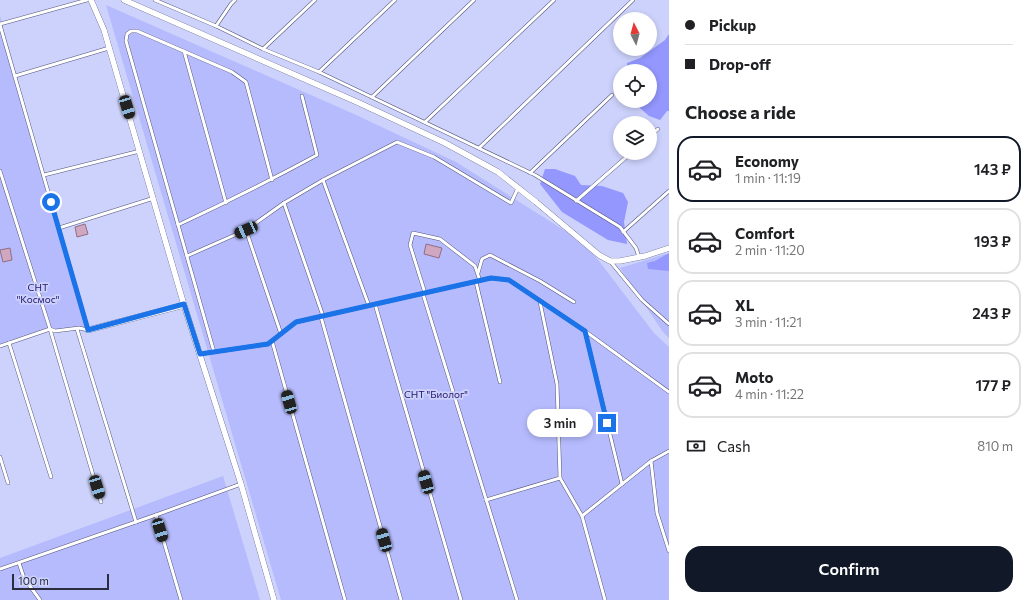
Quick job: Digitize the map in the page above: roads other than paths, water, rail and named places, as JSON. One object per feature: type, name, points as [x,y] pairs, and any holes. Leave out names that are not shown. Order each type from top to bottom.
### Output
[{"type":"street","points":[[91,0],[104,30],[184,304],[241,484],[274,600]]},
{"type":"street","points":[[124,0],[357,102],[446,143],[498,172],[599,255],[610,261],[620,261],[645,256],[669,248]]},
{"type":"street","points":[[88,330],[184,304]]},
{"type":"lane","points":[[0,345],[50,329],[88,330],[0,24],[87,0]]},
{"type":"lane","points":[[156,0],[216,26],[263,49],[319,72],[530,173],[620,227],[636,248],[639,257]]},
{"type":"lane","points":[[216,26],[235,0]]},
{"type":"lane","points":[[263,49],[315,0]]},
{"type":"lane","points":[[319,72],[395,0]]},
{"type":"lane","points":[[372,97],[474,0]]},
{"type":"lane","points":[[425,122],[554,0]]},
{"type":"lane","points":[[479,148],[633,0]]},
{"type":"lane","points":[[214,352],[126,41],[127,34],[131,31],[137,31],[232,72],[246,82],[272,180]]},
{"type":"lane","points":[[15,76],[109,48]]},
{"type":"lane","points":[[184,51],[226,203]]},
{"type":"lane","points":[[530,173],[612,95]]},
{"type":"lane","points":[[178,225],[272,180],[317,155],[302,96]]},
{"type":"lane","points":[[187,256],[246,230],[284,203],[323,180],[398,142],[434,157],[511,203],[518,188]]},
{"type":"lane","points":[[44,175],[140,151]]},
{"type":"lane","points":[[576,200],[623,160]]},
{"type":"lane","points":[[0,171],[50,329],[101,502]]},
{"type":"lane","points":[[323,180],[369,306]]},
{"type":"lane","points":[[624,232],[669,191]]},
{"type":"lane","points":[[59,228],[154,198]]},
{"type":"lane","points":[[284,203],[322,316],[401,600]]},
{"type":"lane","points":[[246,230],[281,334]]},
{"type":"lane","points":[[480,281],[475,266],[440,239],[412,233],[410,245],[424,294],[517,600]]},
{"type":"lane","points":[[478,273],[482,259],[490,255],[540,281],[574,302]]},
{"type":"lane","points":[[610,261],[642,300],[669,324]]},
{"type":"lane","points":[[200,354],[268,344],[296,322],[491,278],[509,280],[585,331],[669,392]]},
{"type":"lane","points":[[476,282],[500,382]]},
{"type":"lane","points":[[540,302],[557,384],[560,478],[582,516],[605,600]]},
{"type":"lane","points":[[376,304],[461,600]]},
{"type":"lane","points":[[77,329],[136,522]]},
{"type":"lane","points":[[585,331],[622,484]]},
{"type":"lane","points":[[272,341],[345,600]]},
{"type":"lane","points":[[8,343],[51,477]]},
{"type":"lane","points":[[582,516],[651,461],[669,451]]},
{"type":"lane","points":[[0,457],[8,483]]},
{"type":"lane","points":[[651,461],[657,514],[669,551]]},
{"type":"lane","points":[[486,500],[560,478]]},
{"type":"lane","points":[[0,569],[241,484]]},
{"type":"lane","points":[[156,515],[181,600]]},
{"type":"lane","points":[[19,563],[24,578],[40,600]]},
{"type":"park label","name":"СНТ \"Космос\"","points":[[38,292]]},
{"type":"park label","name":"СНТ \"Биолог\"","points":[[436,394]]}]
